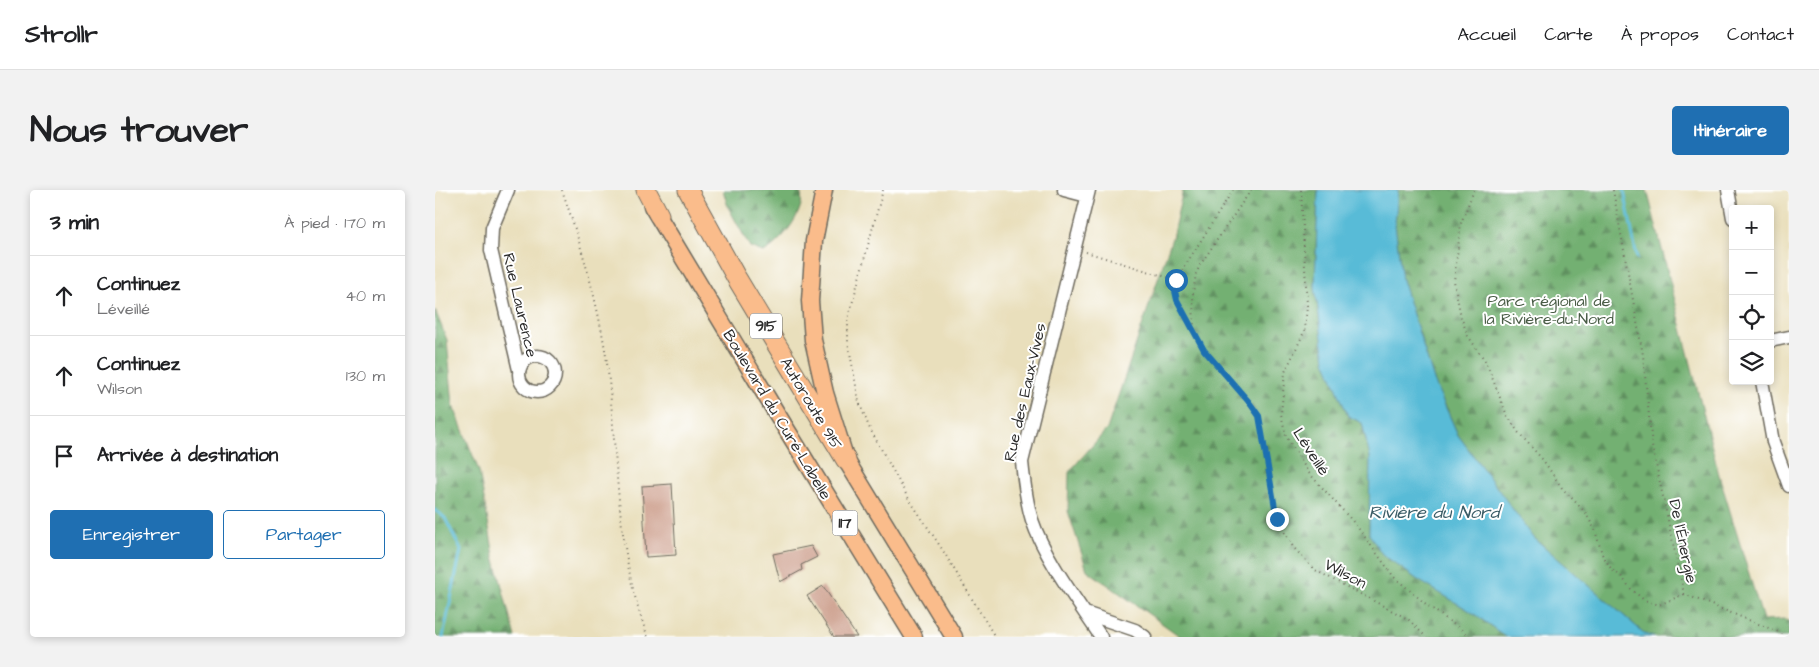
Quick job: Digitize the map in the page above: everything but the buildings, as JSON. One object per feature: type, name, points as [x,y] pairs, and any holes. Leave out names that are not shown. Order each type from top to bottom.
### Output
[{"type":"highway","points":[[646,190],[659,215]]},
{"type":"highway","name":"Autoroute 915","points":[[688,190],[736,277],[846,460]]},
{"type":"main road","name":"Boulevard du Curé-Labelle","points":[[641,190],[659,215],[774,409],[914,637]]},
{"type":"main road","points":[[824,190],[812,255],[810,285],[811,316],[819,371],[846,460]]},
{"type":"main road","name":"117","points":[[846,460],[954,637]]},
{"type":"street","name":"Rue Laurence","points":[[508,190],[492,228],[491,250],[519,370]]},
{"type":"street","name":"Rue des Eaux-Vives","points":[[1064,190],[1088,193],[1022,462],[1025,494],[1033,522],[1049,556],[1101,637]]},
{"type":"street","points":[[1728,190],[1731,205]]},
{"type":"street","points":[[1774,340],[1789,337]]},
{"type":"street","points":[[1762,385],[1773,442],[1789,486]]},
{"type":"street","points":[[1085,613],[1135,630],[1145,637]]},
{"type":"path","points":[[562,190],[580,247],[604,349],[625,546],[636,603],[648,637]]},
{"type":"path","points":[[883,190],[848,319],[848,342],[859,402],[869,427],[907,496],[942,549],[995,637]]},
{"type":"path","points":[[1194,332],[1177,300],[1175,291],[1176,280],[1233,190]]},
{"type":"path","name":"Wilson","points":[[1251,190],[1199,266],[1193,293],[1194,332],[1204,350],[1259,416],[1277,519],[1293,547],[1315,570],[1408,619],[1426,637]]},
{"type":"path","name":"Léveillé","points":[[1301,190],[1307,305],[1305,330],[1285,372],[1281,414],[1286,436],[1308,472],[1356,525],[1394,577],[1427,606],[1471,637]]},
{"type":"path","name":"De l'Énergie","points":[[1475,190],[1461,223],[1454,281],[1461,317],[1468,336],[1486,362],[1506,413],[1518,432],[1543,460],[1562,488],[1585,512],[1595,530],[1602,554],[1612,570],[1621,576],[1631,589],[1644,600],[1659,605],[1684,594],[1652,446],[1643,356],[1613,190]]},
{"type":"path","points":[[1074,249],[1176,280]]},
{"type":"path","points":[[1684,594],[1781,633],[1784,637]]},
{"type":"green space","points":[[723,190],[799,190],[802,197],[801,206],[785,234],[763,252],[750,247],[728,207]]},
{"type":"green space","points":[[1183,190],[1318,190],[1315,287],[1325,359],[1348,416],[1362,423],[1370,457],[1369,534],[1382,554],[1415,578],[1470,611],[1506,637],[1181,637],[1087,570],[1068,511],[1069,472],[1107,429],[1172,238]]},
{"type":"green space","name":"Parc régional de la Rivière-du-Nord","points":[[1398,190],[1647,190],[1719,475],[1763,620],[1785,619],[1789,622],[1789,637],[1655,637],[1645,634],[1534,538],[1458,435],[1435,383],[1402,280],[1395,224]]},
{"type":"green space","points":[[435,310],[447,340],[453,405],[479,471],[494,556],[515,637],[435,637]]},
{"type":"water","name":"Rivière du Nord","points":[[1318,190],[1398,190],[1395,224],[1402,280],[1435,383],[1458,435],[1534,538],[1645,634],[1655,637],[1506,637],[1470,611],[1418,580],[1382,554],[1369,534],[1370,457],[1362,423],[1348,416],[1325,360],[1315,287]]},
{"type":"waterway","name":"Rivière du Nord","points":[[1624,190],[1637,258]]},
{"type":"waterway","points":[[435,510],[445,518],[461,550],[443,637]]},
{"type":"route","points":[[1176,280],[1175,291],[1177,300],[1204,350],[1259,416],[1277,519]]}]
